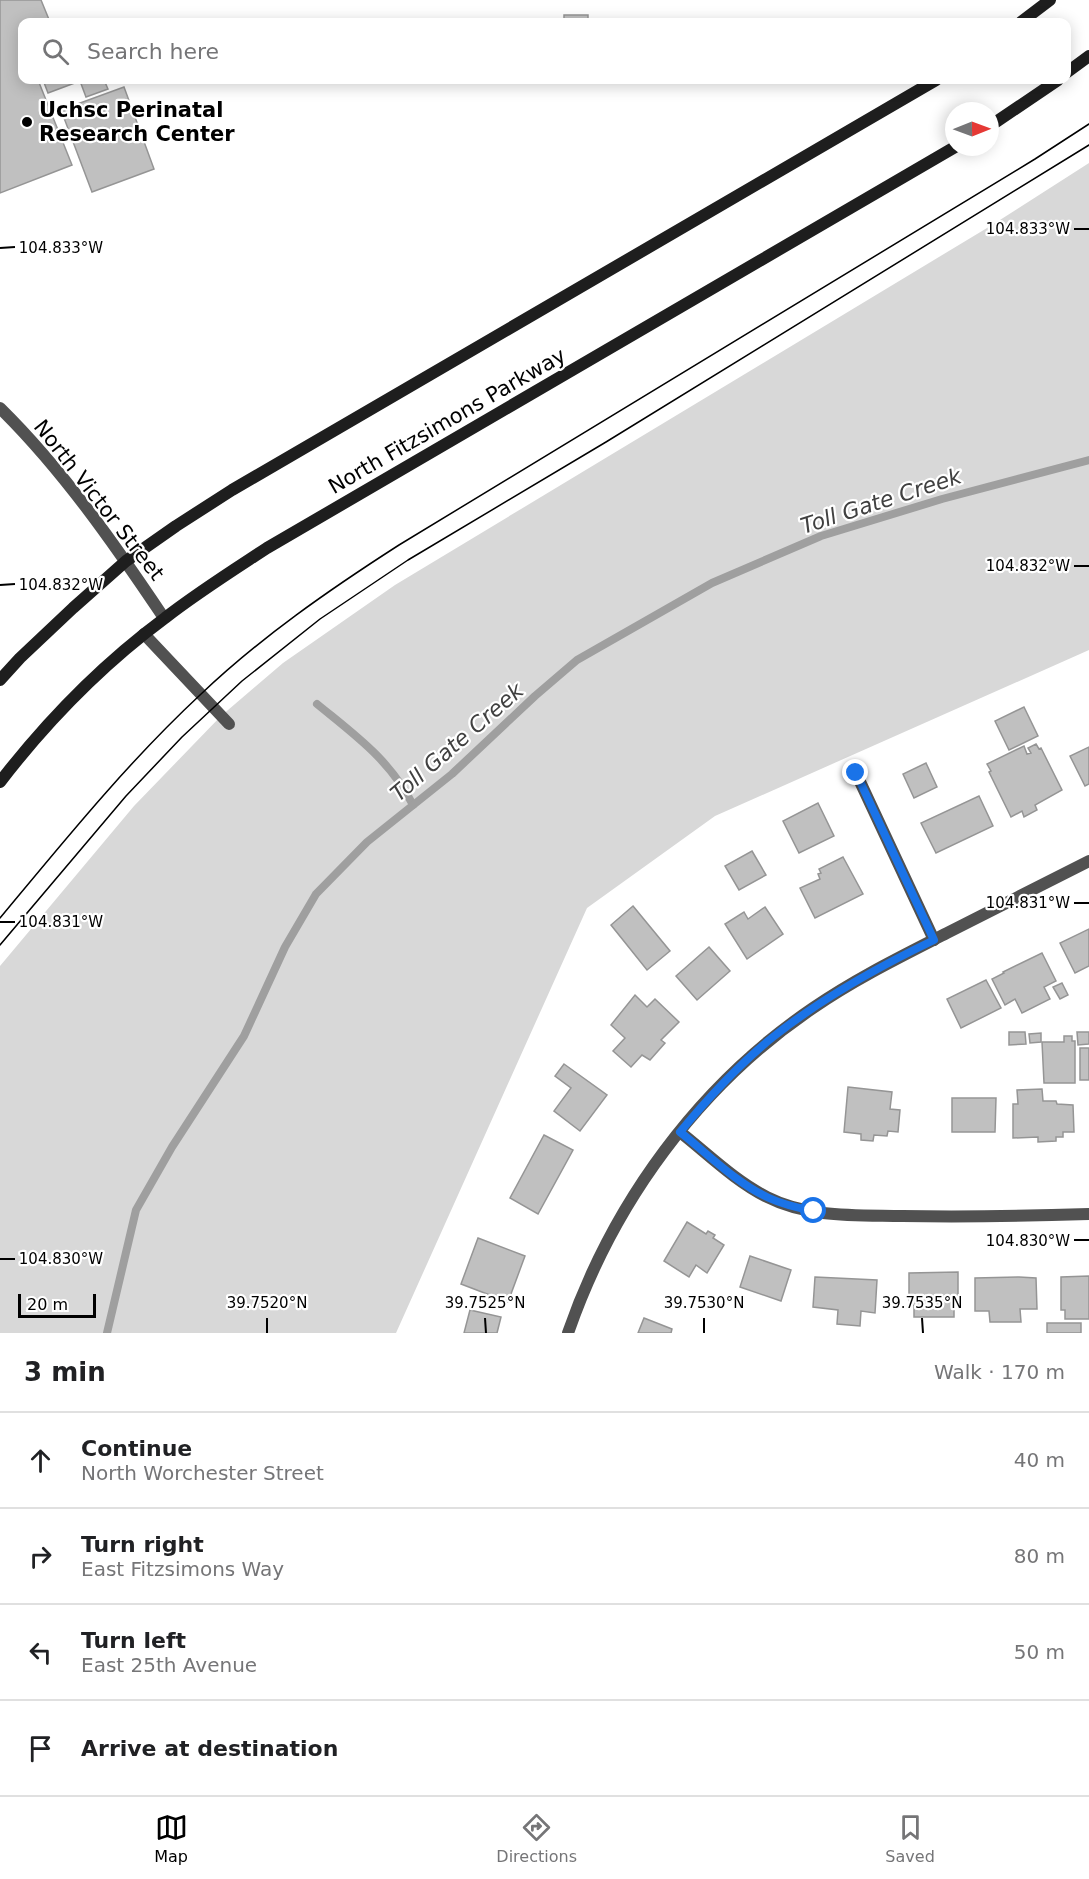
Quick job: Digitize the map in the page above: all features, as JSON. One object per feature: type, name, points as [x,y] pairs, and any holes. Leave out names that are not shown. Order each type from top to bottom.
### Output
[{"type":"main road","points":[[1026,18],[1050,0]]},
{"type":"main road","points":[[1071,69],[1089,56]]},
{"type":"main road","points":[[0,680],[20,658],[126,561],[232,490],[929,84]]},
{"type":"main road","points":[[999,120],[1052,84]]},
{"type":"main road","name":"North Fitzsimons Parkway","points":[[0,782],[15,762],[69,703],[119,654],[209,585],[267,548],[945,153]]},
{"type":"street","name":"North Victor Street","points":[[0,408],[48,461],[126,561],[164,618]]},
{"type":"street","points":[[144,634],[229,724]]},
{"type":"street","points":[[856,773],[934,940]]},
{"type":"street","points":[[568,1333],[603,1248],[648,1172],[714,1091],[773,1037],[814,1008],[896,958],[1089,861]]},
{"type":"street","points":[[680,1132],[747,1185],[787,1205],[814,1211],[844,1215],[946,1217],[1089,1214]]},
{"type":"shaded area","points":[[1089,163],[1089,650],[715,816],[587,908],[396,1333],[0,1333],[0,966],[134,806],[221,716],[283,663],[395,585],[992,225]]},
{"type":"building","name":"Uchsc Perinatal Research Center","points":[[0,0],[41,0],[48,18],[18,18],[18,84],[40,84],[72,165],[0,193]]},
{"type":"building","points":[[564,15],[588,15],[588,18],[564,18]]},
{"type":"building","points":[[45,84],[72,84],[48,93]]},
{"type":"building","points":[[81,84],[106,84],[108,89],[86,97]]},
{"type":"building","points":[[124,87],[154,169],[92,192],[61,110]]},
{"type":"building","points":[[1024,707],[1038,736],[1009,750],[995,721]]},
{"type":"building","points":[[1036,744],[1039,749],[1041,748],[1062,790],[1035,805],[1037,810],[1024,817],[1022,811],[1011,817],[987,764],[1024,746],[1027,754],[1031,753],[1028,748]]},
{"type":"building","points":[[1089,747],[1089,784],[1085,786],[1070,756]]},
{"type":"building","points":[[926,763],[937,787],[914,798],[903,774]]},
{"type":"building","points":[[979,796],[993,826],[936,853],[921,823]]},
{"type":"building","points":[[818,803],[834,836],[799,853],[783,821]]},
{"type":"building","points":[[752,851],[766,875],[739,890],[725,866]]},
{"type":"building","points":[[843,857],[863,894],[815,918],[800,888],[820,879],[819,869]]},
{"type":"building","points":[[633,906],[670,951],[647,970],[611,925]]},
{"type":"building","points":[[765,907],[783,934],[747,959],[725,924],[744,912],[748,919]]},
{"type":"building","points":[[1089,929],[1089,966],[1075,973],[1060,943]]},
{"type":"building","points":[[709,947],[730,971],[697,1000],[676,976]]},
{"type":"building","points":[[1042,953],[1056,981],[1044,987],[1050,999],[1022,1013],[1015,999],[1005,1005],[992,979]]},
{"type":"building","points":[[986,980],[1001,1008],[961,1028],[947,999]]},
{"type":"building","points":[[1062,983],[1068,995],[1060,999],[1053,987]]},
{"type":"building","points":[[635,995],[647,1007],[655,999],[679,1022],[661,1040],[665,1043],[650,1060],[642,1055],[631,1067],[613,1051],[625,1038],[611,1025]]},
{"type":"building","points":[[1009,1032],[1025,1032],[1026,1044],[1009,1045]]},
{"type":"building","points":[[1077,1032],[1089,1032],[1089,1044],[1078,1045]]},
{"type":"building","points":[[1041,1033],[1041,1042],[1030,1043],[1029,1034]]},
{"type":"building","points":[[1064,1036],[1072,1036],[1072,1041],[1075,1041],[1075,1083],[1044,1083],[1042,1042],[1064,1042]]},
{"type":"building","points":[[1080,1048],[1089,1048],[1089,1080],[1080,1080]]},
{"type":"building","points":[[564,1064],[607,1095],[580,1131],[554,1111],[571,1088],[555,1076]]},
{"type":"building","points":[[848,1087],[892,1092],[890,1109],[900,1110],[898,1132],[888,1131],[887,1136],[874,1135],[873,1141],[861,1140],[861,1134],[844,1132]]},
{"type":"building","points":[[1042,1089],[1043,1101],[1073,1105],[1074,1132],[1063,1132],[1063,1137],[1056,1137],[1056,1141],[1038,1142],[1038,1137],[1013,1138],[1013,1104],[1018,1104],[1017,1090]]},
{"type":"building","points":[[952,1098],[996,1098],[995,1132],[952,1132]]},
{"type":"building","points":[[544,1135],[573,1150],[538,1214],[510,1198]]},
{"type":"building","points":[[687,1222],[706,1234],[708,1231],[715,1235],[713,1238],[724,1245],[707,1273],[696,1265],[689,1277],[664,1261]]},
{"type":"building","points":[[478,1238],[525,1256],[508,1302],[461,1284]]},
{"type":"building","points":[[750,1256],[791,1270],[781,1301],[740,1287]]},
{"type":"building","points":[[958,1272],[958,1305],[954,1305],[954,1317],[914,1317],[914,1305],[909,1306],[909,1273]]},
{"type":"building","points":[[1089,1276],[1089,1319],[1065,1319],[1065,1310],[1061,1310],[1061,1277]]},
{"type":"building","points":[[815,1277],[877,1280],[875,1313],[861,1311],[860,1326],[837,1324],[838,1310],[813,1307]]},
{"type":"building","points":[[975,1278],[1036,1278],[1037,1309],[1020,1309],[1021,1322],[990,1322],[989,1311],[975,1311]]},
{"type":"building","points":[[470,1310],[501,1317],[497,1333],[464,1333]]},
{"type":"building","points":[[644,1318],[672,1329],[671,1333],[638,1333]]},
{"type":"building","points":[[1047,1323],[1081,1323],[1081,1333],[1047,1333]]},
{"type":"waterway","name":"Toll Gate Creek","points":[[107,1333],[136,1210],[172,1147],[244,1036],[285,947],[316,894],[367,842],[452,774],[577,660],[712,583],[821,536],[942,499],[1089,460]]},
{"type":"waterway","points":[[317,704],[383,762],[413,805]]},
{"type":"tram line","points":[[0,918],[97,803],[173,721],[247,653],[296,615],[399,545],[1089,124]]},
{"type":"tram line","points":[[0,945],[126,796],[182,737],[242,681],[320,619],[408,560],[606,442],[1089,145]]},
{"type":"place","name":"Uchsc Perinatal Research Center","points":[[27,122]]},
{"type":"route","points":[[814,1211],[787,1205],[747,1185],[680,1132],[706,1100],[739,1066],[773,1037],[814,1008],[896,958],[934,940],[856,773]]}]
